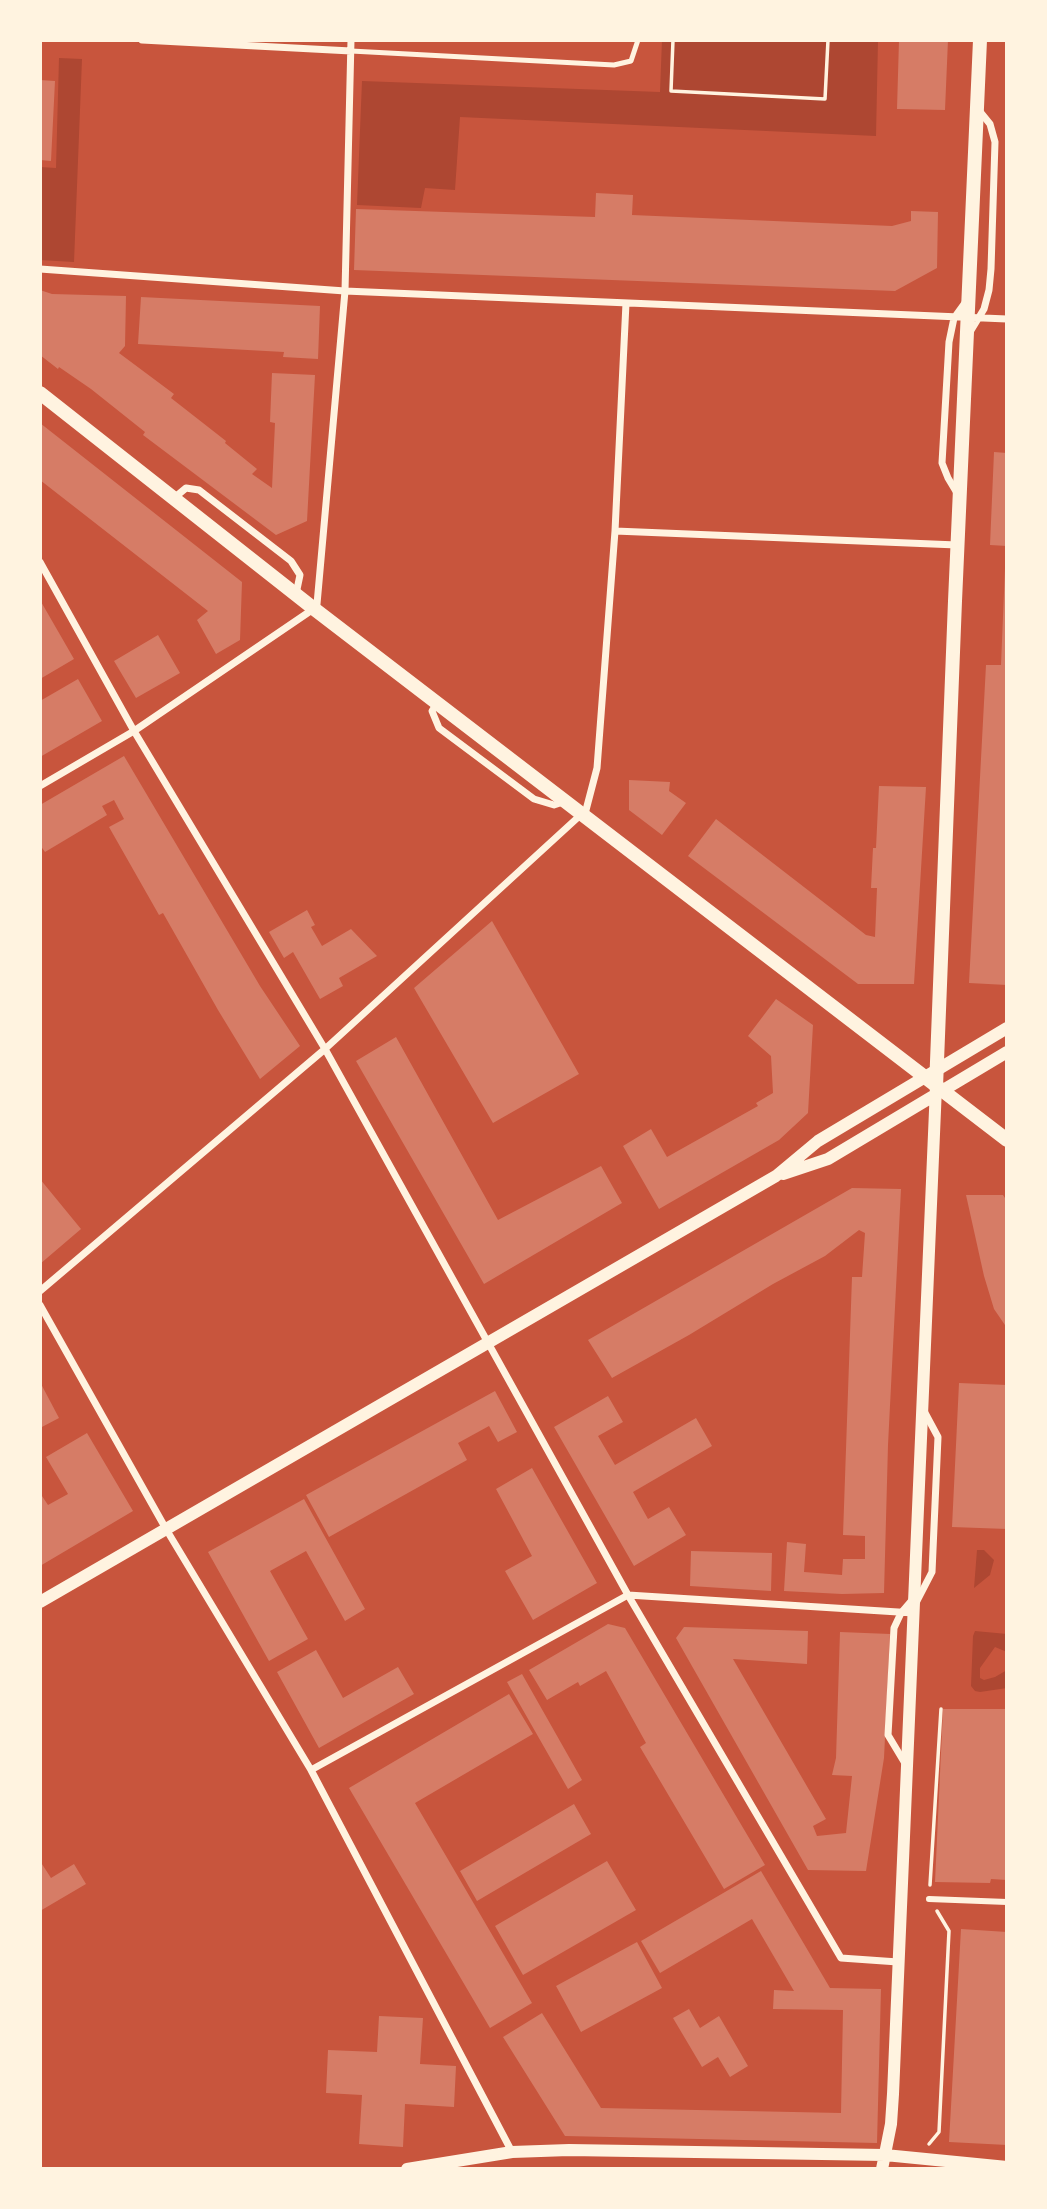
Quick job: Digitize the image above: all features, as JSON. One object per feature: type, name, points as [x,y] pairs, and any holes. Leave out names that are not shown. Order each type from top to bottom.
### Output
[{"type":"main road","points":[[935,1084],[980,40]]},
{"type":"main road","points":[[40,393],[296,594],[1007,1140]]},
{"type":"street","points":[[142,40],[351,51]]},
{"type":"street","points":[[40,786],[134,731],[310,612],[317,604],[345,291],[351,40]]},
{"type":"street","points":[[959,495],[947,478],[942,463],[949,333],[967,318],[989,290],[991,269],[995,142],[990,124],[977,107]]},
{"type":"street","points":[[40,269],[345,291],[1007,319]]},
{"type":"street","points":[[40,1291],[325,1049],[586,810],[597,768],[615,531],[626,303]]},
{"type":"street","points":[[174,498],[186,488],[199,490],[291,561],[300,575],[296,594]]},
{"type":"street","points":[[615,531],[957,545]]},
{"type":"street","points":[[40,562],[134,731],[325,1049],[628,1595],[841,1958],[898,1962]]},
{"type":"street","points":[[776,1176],[828,1159],[935,1084],[1007,1028]]},
{"type":"street","points":[[40,1602],[776,1176],[818,1141],[1007,1052]]},
{"type":"street","points":[[882,2169],[893,2094],[935,1084]]},
{"type":"street","points":[[40,1305],[166,1529],[311,1770],[512,2152]]},
{"type":"street","points":[[311,1770],[628,1595],[912,1606]]},
{"type":"street","points":[[907,1766],[888,1735],[894,1628],[912,1606]]},
{"type":"street","points":[[929,1899],[1007,1902]]},
{"type":"street","points":[[407,2169],[512,2152],[569,2150],[885,2155],[1007,2167]]},
{"type":"lane","points":[[351,51],[614,65],[631,61],[638,40]]},
{"type":"path","points":[[673,40],[671,91],[825,99],[828,40]]},
{"type":"path","points":[[939,2132],[949,1931],[929,1899],[940,1709]]},
{"type":"shaded area","points":[[662,40],[878,40],[876,136],[460,117],[455,190],[425,188],[421,208],[357,205],[362,81],[660,92]]},
{"type":"shaded area","points":[[59,58],[82,59],[74,262],[40,260],[40,167],[56,168]]},
{"type":"shaded area","points":[[977,1550],[984,1550],[994,1560],[990,1575],[974,1588]]},
{"type":"shaded area","points":[[975,1631],[1007,1634],[1007,1652],[995,1647],[980,1668],[980,1678],[984,1680],[995,1677],[1007,1670],[1007,1688],[980,1692],[971,1686]]},
{"type":"building","points":[[899,40],[948,40],[945,110],[897,109]]},
{"type":"building","points":[[40,80],[55,81],[51,161],[40,160]]},
{"type":"building","points":[[596,193],[633,195],[632,215],[892,226],[911,221],[911,211],[938,212],[937,268],[895,291],[354,270],[356,209],[595,217]]},
{"type":"building","points":[[40,290],[52,294],[126,296],[125,346],[119,353],[174,394],[171,398],[226,441],[225,443],[257,469],[252,474],[272,488],[275,423],[270,422],[272,373],[315,375],[307,521],[276,535],[143,435],[145,432],[91,389],[40,355]]},
{"type":"building","points":[[141,297],[320,306],[318,359],[283,357],[284,352],[138,344]]},
{"type":"building","points":[[40,423],[242,582],[240,640],[216,654],[197,620],[208,611],[40,480]]},
{"type":"building","points":[[994,452],[1007,453],[1007,546],[990,545]]},
{"type":"building","points":[[1005,568],[1007,985],[969,983],[986,665],[1001,665]]},
{"type":"building","points":[[40,600],[74,659],[40,679]]},
{"type":"building","points":[[158,635],[180,673],[136,698],[114,661]]},
{"type":"building","points":[[78,679],[102,721],[40,757],[40,701]]},
{"type":"building","points":[[124,756],[260,986],[300,1046],[260,1079],[163,913],[159,915],[109,827],[124,819],[114,800],[102,806],[107,815],[45,852],[40,845],[40,805]]},
{"type":"building","points":[[629,780],[670,782],[669,791],[686,803],[662,835],[629,810]]},
{"type":"building","points":[[879,786],[926,787],[914,984],[858,984],[688,856],[716,819],[866,935],[875,937],[877,888],[871,888]]},
{"type":"building","points":[[307,910],[315,925],[311,927],[322,946],[351,929],[377,956],[339,978],[343,986],[320,999],[293,952],[284,958],[269,932]]},
{"type":"building","points":[[492,921],[579,1074],[493,1123],[414,988]]},
{"type":"building","points":[[776,999],[813,1025],[808,1113],[779,1140],[659,1209],[623,1146],[651,1129],[667,1157],[758,1106],[756,1103],[773,1093],[771,1056],[748,1036]]},
{"type":"building","points":[[396,1037],[498,1220],[601,1166],[622,1203],[484,1284],[356,1061]]},
{"type":"building","points":[[40,1179],[81,1229],[40,1264]]},
{"type":"building","points":[[852,1188],[901,1189],[888,1445],[884,1593],[784,1591],[787,1542],[806,1544],[804,1572],[842,1575],[843,1559],[865,1559],[865,1536],[843,1535],[852,1277],[862,1277],[865,1233],[859,1230],[825,1256],[612,1378],[588,1340]]},
{"type":"building","points":[[966,1195],[1003,1195],[1007,1201],[1007,1328],[994,1309]]},
{"type":"building","points":[[40,1382],[59,1418],[40,1428]]},
{"type":"building","points":[[959,1383],[1007,1385],[1007,1529],[952,1527]]},
{"type":"building","points":[[495,1391],[517,1432],[498,1442],[489,1426],[458,1443],[467,1460],[329,1537],[306,1495]]},
{"type":"building","points":[[608,1396],[623,1422],[598,1436],[615,1465],[696,1418],[712,1446],[633,1492],[648,1519],[669,1507],[686,1535],[634,1566],[554,1427]]},
{"type":"building","points":[[87,1433],[133,1511],[40,1566],[40,1493],[48,1505],[68,1494],[46,1457]]},
{"type":"building","points":[[532,1468],[597,1583],[533,1620],[505,1571],[532,1556],[496,1489]]},
{"type":"building","points":[[304,1499],[365,1609],[345,1621],[306,1551],[270,1571],[308,1639],[269,1661],[208,1552]]},
{"type":"building","points":[[691,1551],[772,1553],[771,1591],[690,1586]]},
{"type":"building","points":[[608,1624],[625,1628],[765,1865],[724,1889],[640,1747],[646,1743],[606,1671],[580,1686],[578,1682],[547,1700],[529,1670]]},
{"type":"building","points":[[684,1627],[808,1631],[807,1664],[733,1659],[826,1819],[813,1826],[817,1836],[846,1833],[852,1776],[832,1775],[836,1758],[840,1632],[890,1634],[884,1758],[866,1871],[808,1870],[676,1638]]},
{"type":"building","points":[[316,1650],[343,1698],[398,1667],[414,1694],[319,1748],[277,1672]]},
{"type":"building","points":[[522,1674],[582,1780],[568,1789],[507,1682]]},
{"type":"building","points":[[509,1694],[533,1734],[415,1803],[532,2003],[490,2028],[349,1788]]},
{"type":"building","points":[[943,1709],[1007,1709],[1007,1880],[991,1879],[990,1883],[935,1882]]},
{"type":"building","points":[[574,1804],[591,1834],[477,1901],[460,1871]]},
{"type":"building","points":[[40,1861],[51,1878],[74,1864],[86,1884],[40,1911]]},
{"type":"building","points":[[607,1861],[636,1910],[523,1975],[495,1926]]},
{"type":"building","points":[[761,1871],[830,1988],[881,1989],[877,2143],[565,2136],[503,2037],[542,2013],[601,2108],[841,2113],[843,2010],[773,2009],[774,1990],[794,1991],[752,1919],[660,1973],[641,1941]]},
{"type":"building","points":[[961,1929],[1007,1932],[1007,2145],[949,2142]]},
{"type":"building","points":[[637,1942],[662,1988],[581,2032],[556,1986]]},
{"type":"building","points":[[689,2009],[700,2028],[719,2016],[748,2066],[730,2077],[718,2057],[702,2067],[673,2018]]},
{"type":"building","points":[[379,2016],[423,2018],[420,2064],[456,2066],[454,2107],[405,2104],[403,2147],[359,2144],[362,2095],[326,2093],[328,2050],[377,2052]]}]
